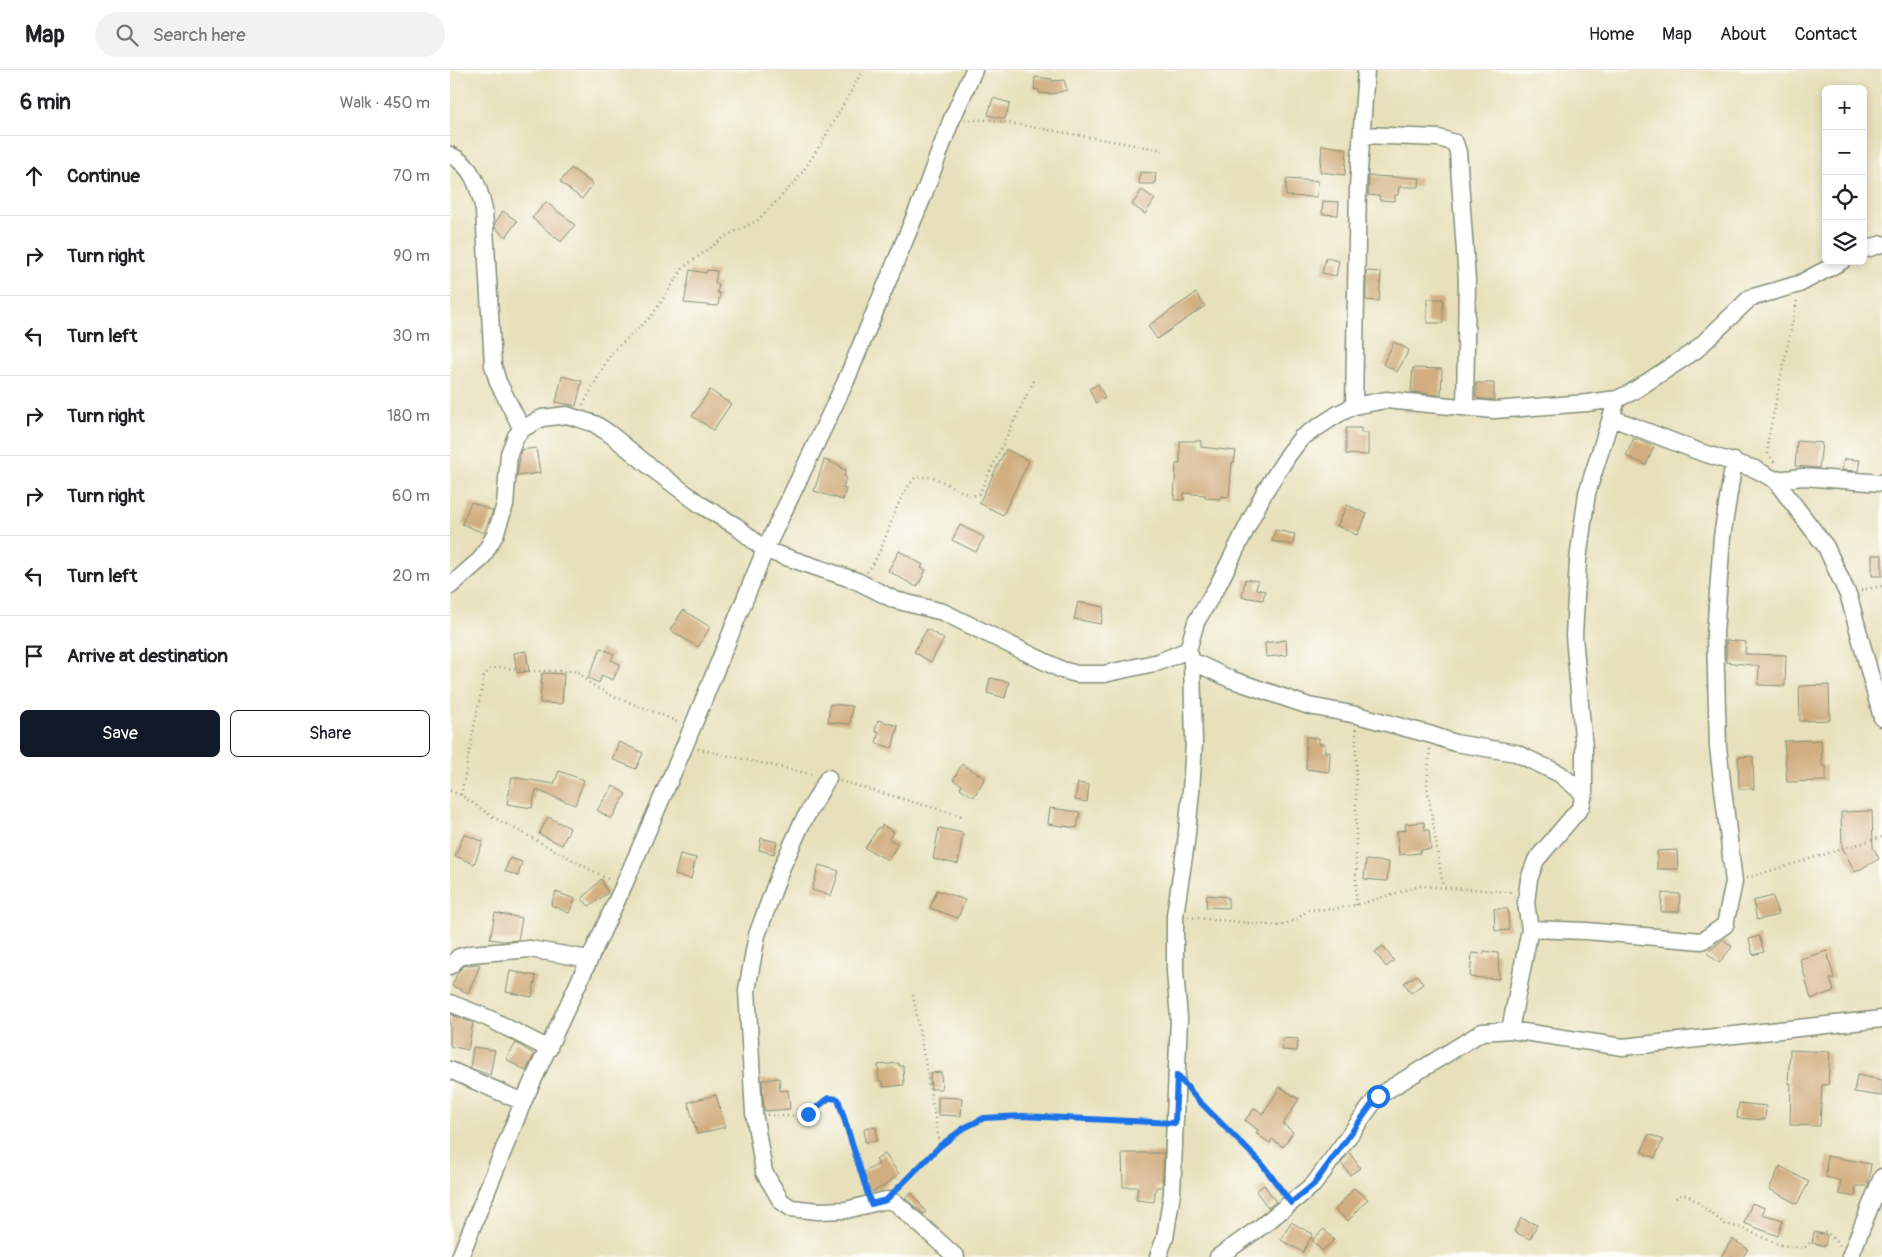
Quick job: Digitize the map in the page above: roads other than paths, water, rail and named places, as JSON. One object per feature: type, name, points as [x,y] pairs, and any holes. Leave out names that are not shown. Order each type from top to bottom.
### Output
[{"type":"street","points":[[460,1257],[523,1102],[623,887],[765,550],[845,383],[922,199],[951,121],[974,70]]},
{"type":"street","points":[[1354,406],[1358,186],[1366,70]]},
{"type":"street","points":[[1362,135],[1439,138],[1454,144],[1458,152],[1467,280],[1465,407]]},
{"type":"street","points":[[450,155],[467,167],[478,185],[484,210],[493,366],[498,382],[522,429]]},
{"type":"street","points":[[1867,249],[1882,244]]},
{"type":"street","points":[[1158,1257],[1168,1218],[1175,1123],[1179,1018],[1174,964],[1175,915],[1192,791],[1194,743],[1190,656],[1196,622],[1218,585],[1253,514],[1289,454],[1301,438],[1354,406],[1386,400],[1514,409],[1617,399],[1632,392],[1696,350],[1750,298],[1799,284],[1835,265]]},
{"type":"street","points":[[1510,1030],[1530,929],[1526,902],[1530,879],[1536,860],[1581,807],[1584,794],[1584,748],[1574,636],[1578,560],[1588,493],[1617,399]]},
{"type":"street","points":[[450,586],[481,559],[495,535],[508,491],[512,442],[522,429],[542,418],[554,415],[577,417],[595,424],[610,434],[701,505],[736,526],[765,550],[857,581],[895,600],[943,612],[1062,670],[1077,674],[1097,675],[1190,656],[1230,678],[1309,706],[1357,715],[1462,744],[1516,753],[1560,774],[1584,794]]},
{"type":"street","points":[[1612,418],[1700,452],[1734,461],[1784,479],[1882,482]]},
{"type":"street","points":[[1530,929],[1702,941],[1725,925],[1734,882],[1718,747],[1715,634],[1722,537],[1734,461]]},
{"type":"street","points":[[1784,479],[1826,547],[1849,597],[1882,718]]},
{"type":"street","points":[[828,778],[801,825],[782,867],[757,935],[747,990],[754,1113],[764,1172],[781,1201],[791,1208],[818,1211],[846,1210],[879,1202],[904,1209],[956,1257]]},
{"type":"street","points":[[450,966],[459,957],[471,954],[530,949],[589,959]]},
{"type":"street","points":[[450,1003],[488,1018],[549,1049]]},
{"type":"street","points":[[1220,1257],[1314,1184],[1378,1096],[1482,1032],[1510,1030],[1623,1047],[1882,1019]]},
{"type":"street","points":[[450,1070],[523,1102]]},
{"type":"street","points":[[1850,1256],[1882,1177]]}]
